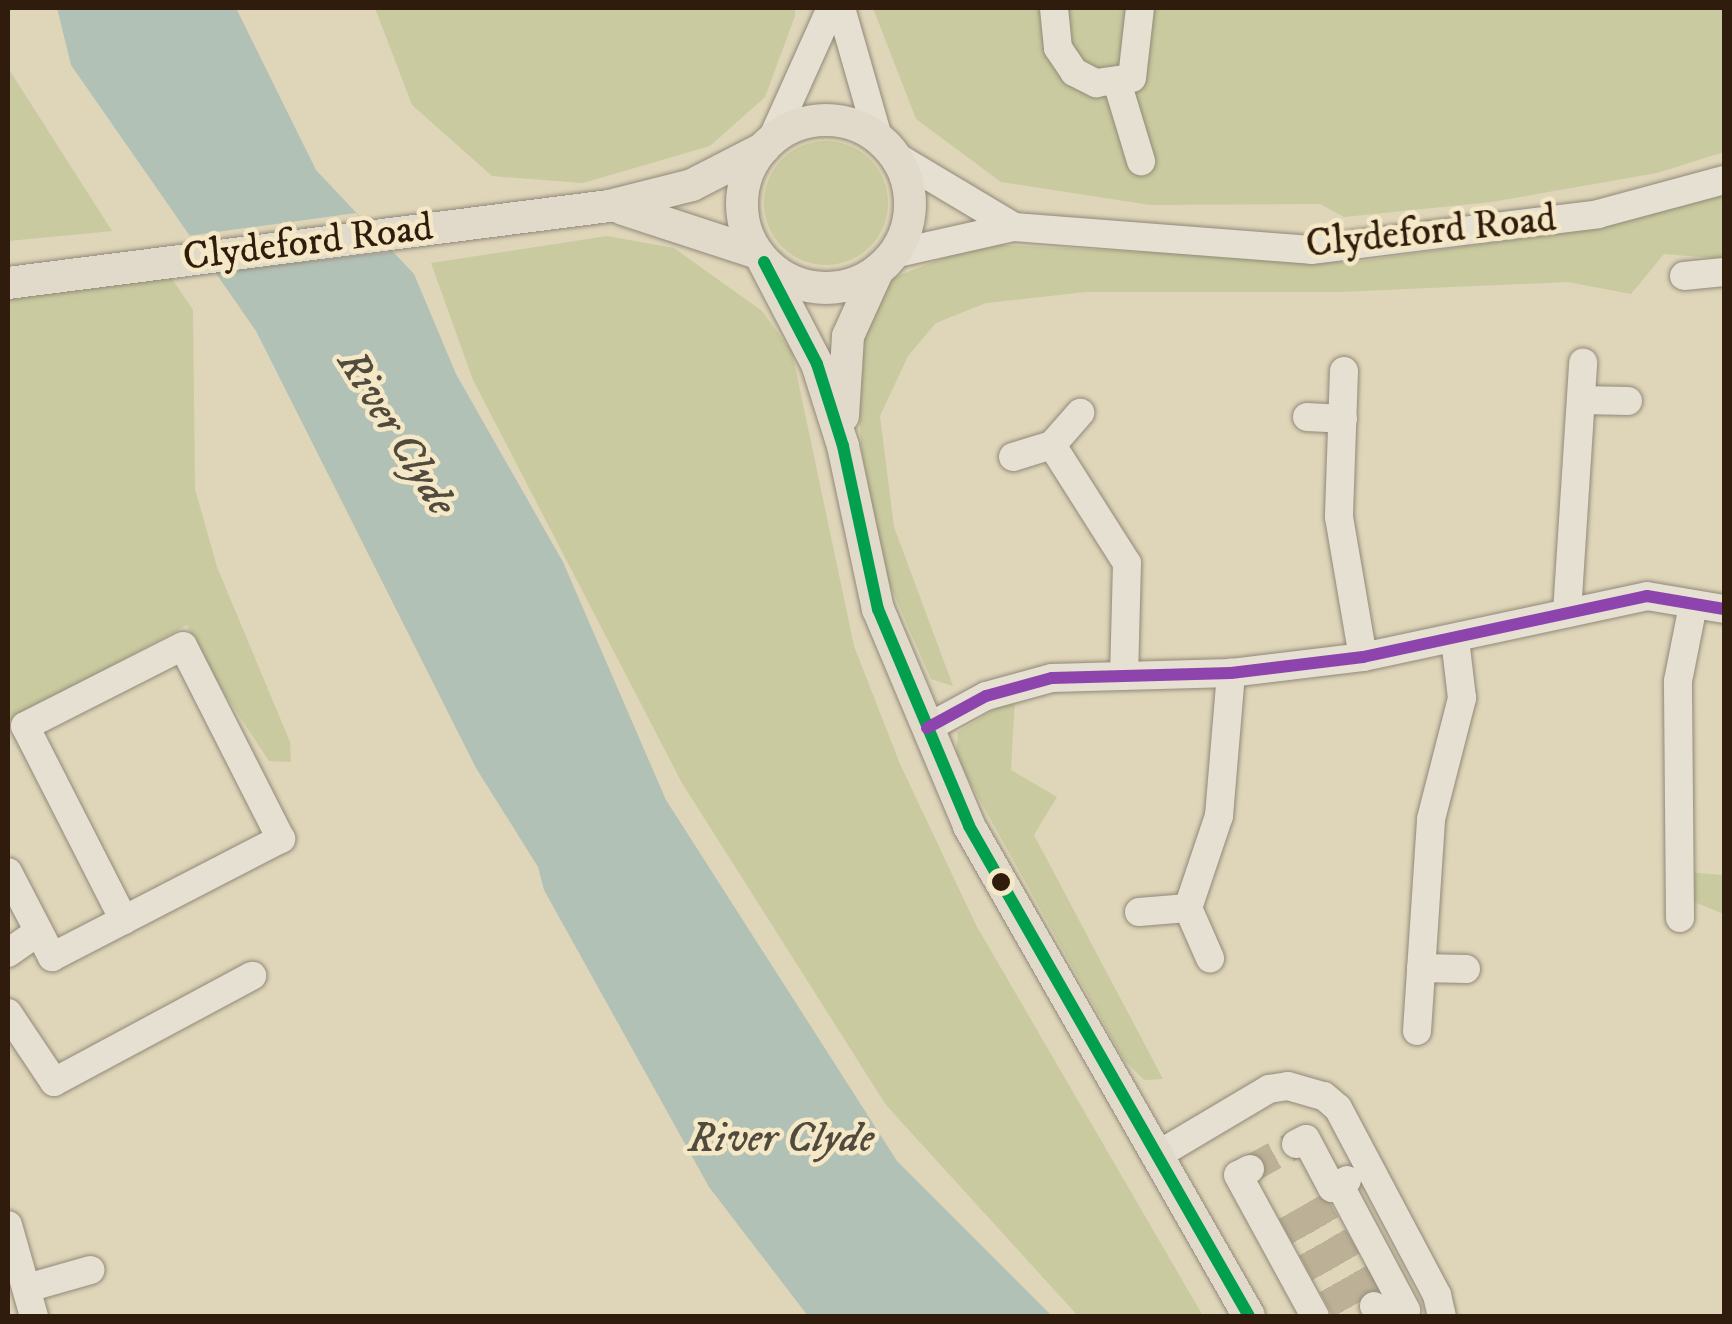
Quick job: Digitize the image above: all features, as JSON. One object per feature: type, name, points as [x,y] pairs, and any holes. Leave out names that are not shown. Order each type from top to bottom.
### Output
[{"type":"main road","points":[[843,446],[848,336],[910,212],[888,147],[826,119],[769,142],[744,184],[742,212],[761,258],[817,364],[843,446],[878,609],[969,826],[1161,1153],[1249,1316]]},
{"type":"main road","name":"Clydeford Road","points":[[8,283],[608,206],[692,185],[769,142]]},
{"type":"main road","name":"Clydeford Road","points":[[608,206],[704,231],[761,258]]},
{"type":"main road","points":[[761,258],[813,288],[840,288],[886,262]]},
{"type":"street","points":[[769,142],[831,8]]},
{"type":"street","points":[[841,8],[888,147]]},
{"type":"street","points":[[1054,8],[1058,48],[1074,72],[1096,83],[1132,78],[1140,8]]},
{"type":"street","points":[[1116,82],[1141,161]]},
{"type":"street","name":"Clydeford Road","points":[[888,147],[1014,227]]},
{"type":"street","name":"Clydeford Road","points":[[886,262],[1014,227],[1311,250],[1598,214],[1724,180]]},
{"type":"street","points":[[1684,276],[1724,272]]},
{"type":"street","points":[[1567,613],[1582,363]]},
{"type":"street","points":[[1344,371],[1339,517],[1363,657]]},
{"type":"street","points":[[1582,400],[1628,401]]},
{"type":"street","points":[[1013,456],[1052,445],[1080,413]]},
{"type":"street","points":[[1307,417],[1343,419]]},
{"type":"street","points":[[1052,445],[1126,564],[1124,675]]},
{"type":"street","points":[[927,728],[986,696],[1052,678],[1231,673],[1363,657],[1647,596],[1724,609]]},
{"type":"street","points":[[1680,918],[1678,680],[1694,605]]},
{"type":"street","points":[[1417,1031],[1431,819],[1462,698],[1455,638]]},
{"type":"street","points":[[8,872],[52,957],[282,840],[183,646],[26,726],[124,920]]},
{"type":"street","points":[[1210,958],[1188,908],[1219,816],[1231,673]]},
{"type":"street","points":[[1139,912],[1188,908]]},
{"type":"street","points":[[8,953],[38,932]]},
{"type":"street","points":[[1421,968],[1466,969]]},
{"type":"street","points":[[8,1013],[54,1082],[252,976]]},
{"type":"street","points":[[1161,1153],[1269,1089],[1288,1086],[1324,1096],[1338,1108],[1440,1306],[1388,1312],[1306,1139],[1296,1144]]},
{"type":"street","points":[[1332,1188],[1370,1168]]},
{"type":"street","points":[[1250,1169],[1238,1175],[1271,1224],[1315,1316]]},
{"type":"street","points":[[8,1225],[34,1316]]},
{"type":"street","points":[[28,1288],[90,1270]]},
{"type":"green space","points":[[375,8],[795,8],[795,16],[765,97],[710,146],[583,183],[492,176],[412,105]]},
{"type":"green space","points":[[873,8],[1724,8],[1724,152],[1657,173],[1491,202],[1344,217],[1320,204],[1150,205],[1001,182],[916,119]]},
{"type":"green space","points":[[8,68],[112,231],[113,231],[8,241]]},
{"type":"green space","points":[[826,141],[850,146],[870,159],[883,179],[888,203],[883,227],[870,247],[850,260],[826,265],[802,260],[782,247],[769,227],[764,203],[769,179],[782,159],[802,146]]},
{"type":"green space","points":[[1724,194],[1724,259],[1664,254],[1631,294],[1568,282],[1339,292],[1086,292],[986,303],[936,323],[908,356],[880,416],[894,527],[953,686],[931,679],[883,569],[861,445],[856,362],[863,313],[890,279],[979,244],[1354,262],[1603,227]]},
{"type":"green space","points":[[607,236],[674,248],[762,311],[792,352],[854,646],[900,764],[976,925],[1203,1316],[1078,1316],[886,1105],[682,783],[473,380],[431,263]]},
{"type":"green space","points":[[170,276],[193,310],[195,489],[217,567],[290,742],[291,762],[269,761],[203,661],[187,625],[8,722],[8,291]]},
{"type":"green space","points":[[1015,697],[1011,770],[1057,797],[1034,835],[1163,1079],[1144,1080],[1124,1060],[956,757],[958,732]]},
{"type":"green space","points":[[1683,872],[1724,875],[1724,914],[1689,900]]},
{"type":"water","name":"River Clyde","points":[[57,8],[236,8],[316,170],[414,274],[456,374],[563,562],[666,800],[897,1161],[1052,1316],[808,1316],[709,1187],[544,890],[538,867],[476,768],[256,331],[71,65]]},
{"type":"pier","points":[[356,213],[391,252],[214,272],[187,236]]},
{"type":"tunnel","points":[[1250,1169],[1296,1144]]},
{"type":"tunnel","points":[[1312,1200],[1374,1306]]},
{"type":"tunnel","points":[[1291,1212],[1349,1316]]},
{"type":"transit line","points":[[764,262],[817,364],[843,446],[878,609],[969,826],[1249,1316]]},
{"type":"transit line","points":[[927,728],[986,696],[1052,678],[1231,673],[1363,657],[1647,596],[1724,609]]}]
